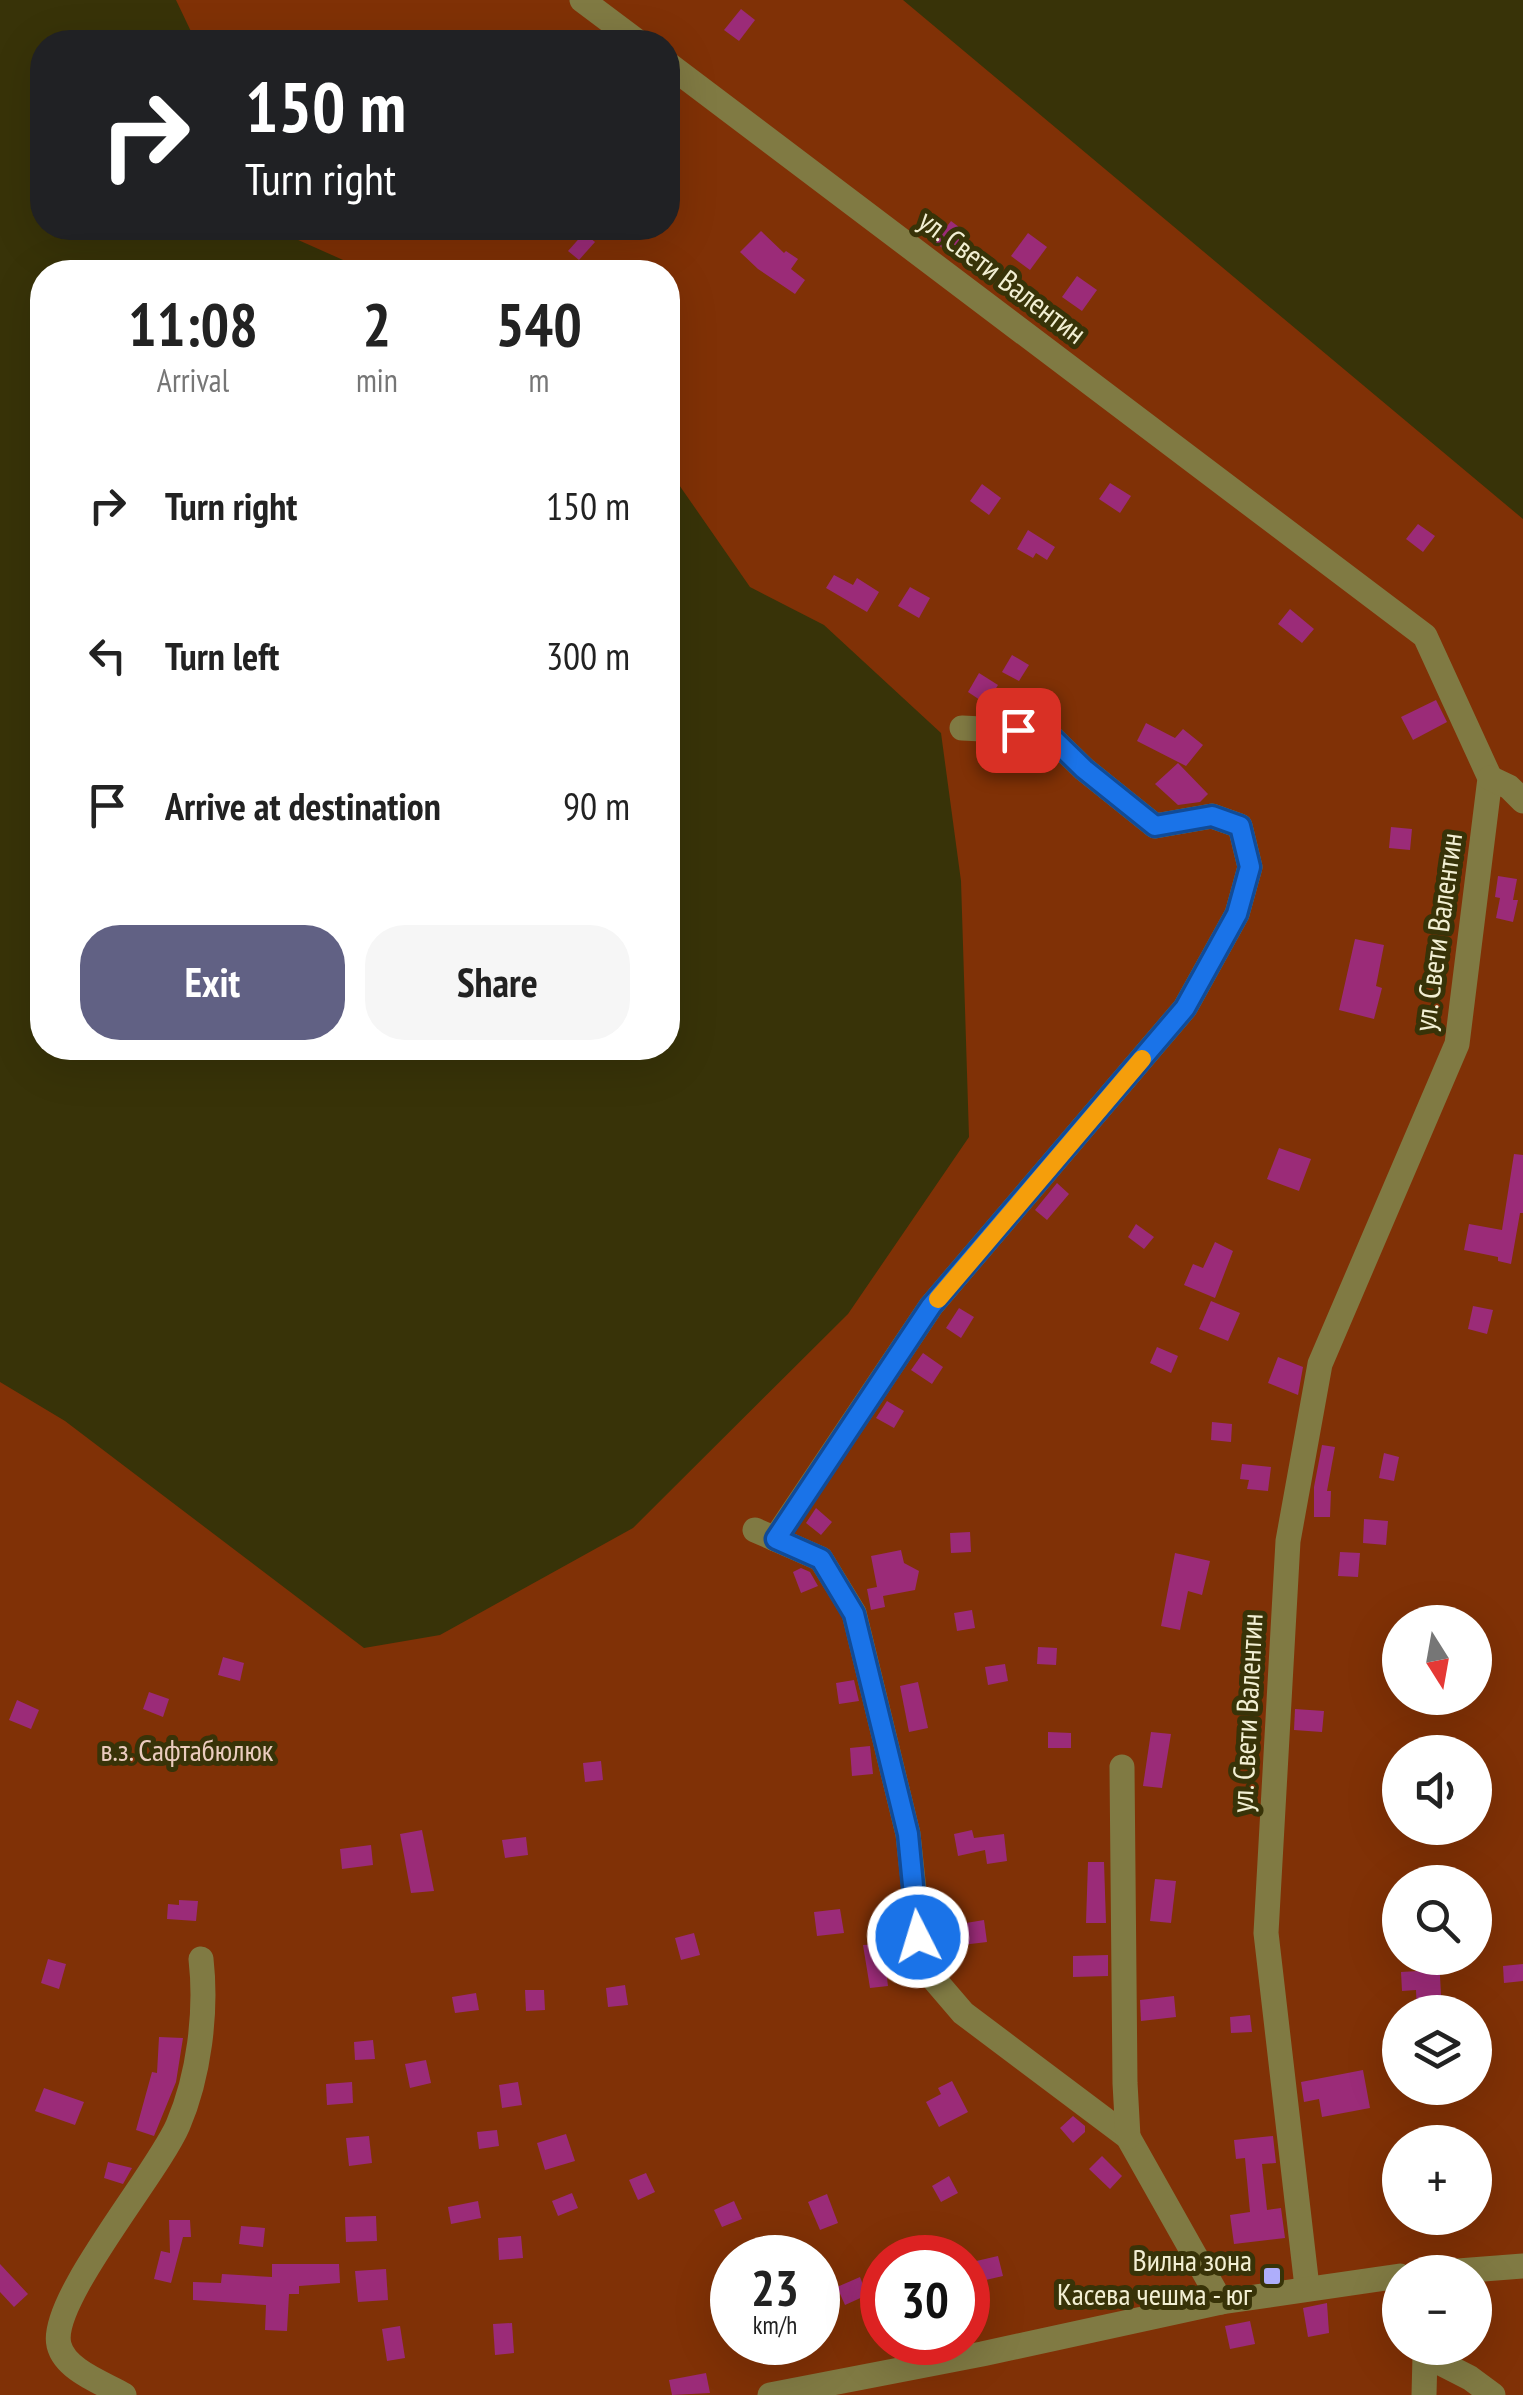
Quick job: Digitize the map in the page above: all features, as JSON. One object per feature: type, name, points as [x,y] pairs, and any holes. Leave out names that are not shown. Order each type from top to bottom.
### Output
[{"type":"street","points":[[582,0],[622,30]]},
{"type":"street","name":"ул. Свети Валентин","points":[[680,73],[1425,636],[1490,778],[1457,1044],[1320,1364],[1288,1540],[1266,1933],[1307,2287]]},
{"type":"street","points":[[962,728],[1046,732],[1084,769],[1155,826],[1212,816],[1240,826],[1250,867],[1237,914],[1185,1008],[931,1306],[765,1534],[821,1559],[854,1614],[908,1834],[918,1937],[933,1978],[962,2013],[1128,2137],[1222,2302]]},
{"type":"street","points":[[1490,778],[1509,787],[1523,801]]},
{"type":"street","points":[[1122,1767],[1128,2137]]},
{"type":"street","points":[[124,2395],[73,2366],[58,2342],[59,2326],[64,2308],[87,2267],[156,2169],[179,2123],[193,2072],[203,2007],[201,1959]]},
{"type":"street","points":[[1492,2268],[1523,2266]]},
{"type":"street","points":[[770,2395],[1222,2302],[1382,2278]]},
{"type":"street","points":[[1424,2365],[1424,2395]]},
{"type":"street","points":[[1448,2365],[1493,2395]]},
{"type":"green space","name":"в.з. Сафтабюлюк","points":[[176,0],[903,0],[1523,519],[1523,2395],[0,2395],[0,1382],[65,1421],[364,1648],[440,1635],[633,1528],[848,1314],[969,1137],[961,881],[941,733],[824,625],[750,587],[680,486],[680,260],[343,260],[298,240],[680,240],[680,30],[190,30]]},
{"type":"building","points":[[741,9],[755,20],[739,41],[724,30]]},
{"type":"building","points":[[951,221],[968,234],[952,256],[935,242]]},
{"type":"building","points":[[761,231],[784,253],[798,259],[791,269],[805,280],[795,294],[740,252]]},
{"type":"building","points":[[1028,233],[1047,247],[1030,270],[1011,256]]},
{"type":"building","points":[[578,240],[595,242],[579,260],[568,251]]},
{"type":"building","points":[[1077,276],[1097,290],[1082,311],[1062,297]]},
{"type":"building","points":[[1110,483],[1131,496],[1120,513],[1099,499]]},
{"type":"building","points":[[982,484],[1001,498],[989,515],[970,501]]},
{"type":"building","points":[[1418,524],[1435,536],[1423,552],[1406,539]]},
{"type":"building","points":[[1028,530],[1055,547],[1047,560],[1017,549]]},
{"type":"building","points":[[834,575],[853,585],[857,578],[879,592],[867,612],[826,588]]},
{"type":"building","points":[[910,587],[930,598],[919,618],[898,606]]},
{"type":"building","points":[[1290,609],[1314,629],[1302,643],[1278,624]]},
{"type":"building","points":[[1012,655],[1029,665],[1019,681],[1002,672]]},
{"type":"building","points":[[979,673],[998,685],[986,704],[968,692]]},
{"type":"building","points":[[1436,700],[1447,722],[1413,740],[1401,717]]},
{"type":"building","points":[[1146,723],[1175,738],[1183,729],[1203,745],[1186,766],[1137,741]]},
{"type":"building","points":[[1178,763],[1208,794],[1200,802],[1178,805],[1155,784]]},
{"type":"building","points":[[1391,827],[1412,829],[1410,850],[1389,848]]},
{"type":"building","points":[[1498,876],[1517,879],[1513,922],[1496,918],[1500,898],[1495,897]]},
{"type":"building","points":[[1355,939],[1384,945],[1376,986],[1382,988],[1374,1019],[1339,1010]]},
{"type":"building","points":[[1279,1148],[1311,1159],[1299,1191],[1267,1179]]},
{"type":"building","points":[[1514,1154],[1523,1155],[1523,1213],[1511,1264],[1464,1250],[1469,1224],[1502,1230]]},
{"type":"building","points":[[1057,1183],[1069,1194],[1047,1220],[1035,1210]]},
{"type":"building","points":[[1136,1224],[1154,1237],[1144,1249],[1128,1237]]},
{"type":"building","points":[[1215,1242],[1233,1251],[1215,1298],[1184,1285],[1193,1264],[1203,1268]]},
{"type":"building","points":[[1211,1301],[1240,1313],[1228,1341],[1199,1329]]},
{"type":"building","points":[[1473,1306],[1493,1310],[1487,1334],[1468,1329]]},
{"type":"building","points":[[959,1308],[974,1317],[961,1338],[946,1328]]},
{"type":"building","points":[[1157,1347],[1178,1356],[1171,1373],[1150,1363]]},
{"type":"building","points":[[923,1353],[943,1367],[932,1384],[911,1370]]},
{"type":"building","points":[[1278,1357],[1303,1367],[1298,1395],[1268,1383]]},
{"type":"building","points":[[887,1401],[904,1411],[894,1428],[876,1418]]},
{"type":"building","points":[[1212,1422],[1232,1424],[1231,1442],[1211,1440]]},
{"type":"building","points":[[1322,1445],[1335,1447],[1327,1491],[1331,1491],[1330,1517],[1314,1517],[1314,1487]]},
{"type":"building","points":[[1384,1453],[1399,1457],[1394,1481],[1379,1478]]},
{"type":"building","points":[[1242,1464],[1271,1467],[1268,1491],[1247,1489],[1249,1480],[1240,1479]]},
{"type":"building","points":[[816,1508],[832,1522],[821,1535],[806,1523]]},
{"type":"building","points":[[1364,1519],[1388,1521],[1386,1545],[1363,1543]]},
{"type":"building","points":[[970,1532],[971,1552],[951,1553],[950,1533]]},
{"type":"building","points":[[901,1550],[904,1563],[919,1571],[915,1590],[883,1596],[885,1607],[871,1610],[867,1589],[877,1587],[871,1556]]},
{"type":"building","points":[[1340,1552],[1360,1553],[1358,1577],[1338,1576]]},
{"type":"building","points":[[1175,1553],[1210,1561],[1202,1595],[1188,1591],[1180,1630],[1161,1626]]},
{"type":"building","points":[[801,1568],[810,1572],[818,1586],[801,1593],[793,1572]]},
{"type":"building","points":[[972,1610],[975,1628],[957,1631],[954,1613]]},
{"type":"building","points":[[1038,1647],[1057,1648],[1056,1665],[1037,1664]]},
{"type":"building","points":[[223,1657],[244,1663],[240,1681],[218,1675]]},
{"type":"building","points":[[1005,1664],[1008,1681],[988,1685],[985,1667]]},
{"type":"building","points":[[854,1680],[859,1701],[839,1704],[836,1683]]},
{"type":"building","points":[[918,1682],[928,1728],[909,1732],[900,1686]]},
{"type":"building","points":[[149,1692],[169,1699],[163,1717],[143,1709]]},
{"type":"building","points":[[17,1700],[39,1710],[31,1729],[9,1720]]},
{"type":"building","points":[[1295,1709],[1324,1711],[1322,1732],[1294,1730]]},
{"type":"building","points":[[1048,1732],[1071,1733],[1071,1748],[1048,1748]]},
{"type":"building","points":[[1151,1732],[1171,1734],[1162,1788],[1143,1786]]},
{"type":"building","points":[[870,1746],[873,1774],[852,1776],[850,1748]]},
{"type":"building","points":[[601,1761],[603,1780],[585,1782],[583,1763]]},
{"type":"building","points":[[422,1830],[434,1891],[411,1893],[400,1834]]},
{"type":"building","points":[[972,1830],[974,1838],[1004,1834],[1007,1861],[987,1864],[985,1850],[958,1856],[954,1834]]},
{"type":"building","points":[[526,1837],[528,1855],[505,1858],[502,1840]]},
{"type":"building","points":[[371,1845],[373,1865],[342,1869],[340,1849]]},
{"type":"building","points":[[1088,1862],[1104,1862],[1106,1923],[1086,1923]]},
{"type":"building","points":[[1155,1879],[1176,1881],[1171,1923],[1150,1921]]},
{"type":"building","points":[[179,1900],[198,1901],[196,1921],[167,1919],[168,1904],[179,1905]]},
{"type":"building","points":[[840,1909],[844,1933],[817,1936],[814,1912]]},
{"type":"building","points":[[984,1920],[987,1942],[962,1945],[960,1924]]},
{"type":"building","points":[[694,1933],[700,1955],[681,1960],[675,1938]]},
{"type":"building","points":[[883,1944],[888,1986],[870,1988],[863,1945]]},
{"type":"building","points":[[1108,1955],[1108,1976],[1073,1977],[1073,1956]]},
{"type":"building","points":[[48,1959],[66,1964],[59,1989],[41,1983]]},
{"type":"building","points":[[1523,1964],[1523,1981],[1504,1983],[1503,1966]]},
{"type":"building","points":[[1401,1975],[1440,1975],[1441,1995],[1402,1991]]},
{"type":"building","points":[[625,1985],[628,2005],[608,2007],[606,1988]]},
{"type":"building","points":[[525,1990],[544,1990],[545,2010],[526,2011]]},
{"type":"building","points":[[476,1993],[479,2010],[455,2013],[452,1997]]},
{"type":"building","points":[[1174,1996],[1176,2017],[1141,2021],[1140,2000]]},
{"type":"building","points":[[1250,2015],[1252,2032],[1231,2033],[1230,2017]]},
{"type":"building","points":[[159,2037],[183,2038],[176,2082],[154,2136],[136,2130],[152,2072],[157,2073]]},
{"type":"building","points":[[373,2040],[375,2059],[355,2060],[354,2042]]},
{"type":"building","points":[[426,2060],[431,2083],[410,2088],[405,2064]]},
{"type":"building","points":[[1363,2070],[1370,2108],[1322,2117],[1319,2099],[1304,2102],[1301,2082]]},
{"type":"building","points":[[952,2081],[968,2112],[939,2127],[926,2102],[941,2094],[938,2088]]},
{"type":"building","points":[[352,2082],[353,2103],[327,2105],[326,2084]]},
{"type":"building","points":[[518,2082],[522,2105],[502,2108],[499,2085]]},
{"type":"building","points":[[44,2088],[84,2102],[75,2125],[35,2111]]},
{"type":"building","points":[[1073,2116],[1085,2126],[1085,2132],[1073,2143],[1060,2128]]},
{"type":"building","points":[[497,2130],[499,2146],[479,2149],[477,2132]]},
{"type":"building","points":[[566,2134],[575,2161],[545,2170],[537,2143]]},
{"type":"building","points":[[369,2136],[372,2163],[349,2166],[346,2138]]},
{"type":"building","points":[[1273,2136],[1276,2163],[1262,2164],[1267,2210],[1281,2208],[1285,2238],[1234,2244],[1230,2215],[1250,2212],[1245,2158],[1236,2159],[1234,2140]]},
{"type":"building","points":[[1102,2156],[1122,2176],[1110,2189],[1089,2169]]},
{"type":"building","points":[[108,2162],[132,2168],[123,2184],[104,2178]]},
{"type":"building","points":[[646,2173],[655,2192],[638,2200],[629,2180]]},
{"type":"building","points":[[949,2176],[958,2193],[941,2202],[932,2186]]},
{"type":"building","points":[[572,2193],[578,2208],[558,2216],[552,2201]]},
{"type":"building","points":[[827,2194],[838,2223],[820,2230],[808,2202]]},
{"type":"building","points":[[478,2201],[481,2218],[451,2224],[448,2207]]},
{"type":"building","points":[[734,2201],[742,2219],[722,2227],[714,2210]]},
{"type":"building","points":[[376,2216],[377,2241],[346,2242],[345,2217]]},
{"type":"building","points":[[169,2220],[190,2220],[191,2237],[183,2237],[171,2283],[154,2279],[161,2251],[170,2253]]},
{"type":"building","points":[[241,2226],[265,2228],[263,2247],[239,2244]]},
{"type":"building","points":[[521,2236],[523,2258],[499,2260],[498,2238]]},
{"type":"building","points":[[998,2256],[1003,2276],[990,2279],[990,2258]]},
{"type":"building","points":[[0,2264],[28,2294],[14,2307],[0,2292]]},
{"type":"building","points":[[272,2264],[339,2264],[340,2283],[299,2286],[299,2294],[289,2294],[287,2331],[265,2330],[266,2305],[193,2300],[193,2282],[221,2283],[222,2274],[272,2277]]},
{"type":"building","points":[[386,2269],[388,2300],[358,2302],[355,2271]]},
{"type":"building","points":[[860,2277],[860,2298],[845,2305],[840,2286]]},
{"type":"building","points":[[1327,2303],[1329,2333],[1308,2337],[1303,2308]]},
{"type":"building","points":[[1250,2321],[1255,2344],[1230,2349],[1225,2326]]},
{"type":"building","points":[[512,2323],[514,2353],[495,2355],[493,2324]]},
{"type":"building","points":[[400,2326],[405,2358],[387,2361],[382,2329]]},
{"type":"building","points":[[706,2373],[710,2393],[672,2395],[669,2380]]},
{"type":"slow traffic","points":[[938,1299],[1142,1059]]},
{"type":"place","name":"Вилна зона Касева чешма - юг","points":[[1272,2276]]},
{"type":"route","points":[[918,1937],[908,1834],[854,1614],[821,1559],[776,1539],[931,1306],[1185,1008],[1237,914],[1250,867],[1240,826],[1212,816],[1155,826],[1084,769],[1046,732],[1018,730]]}]
